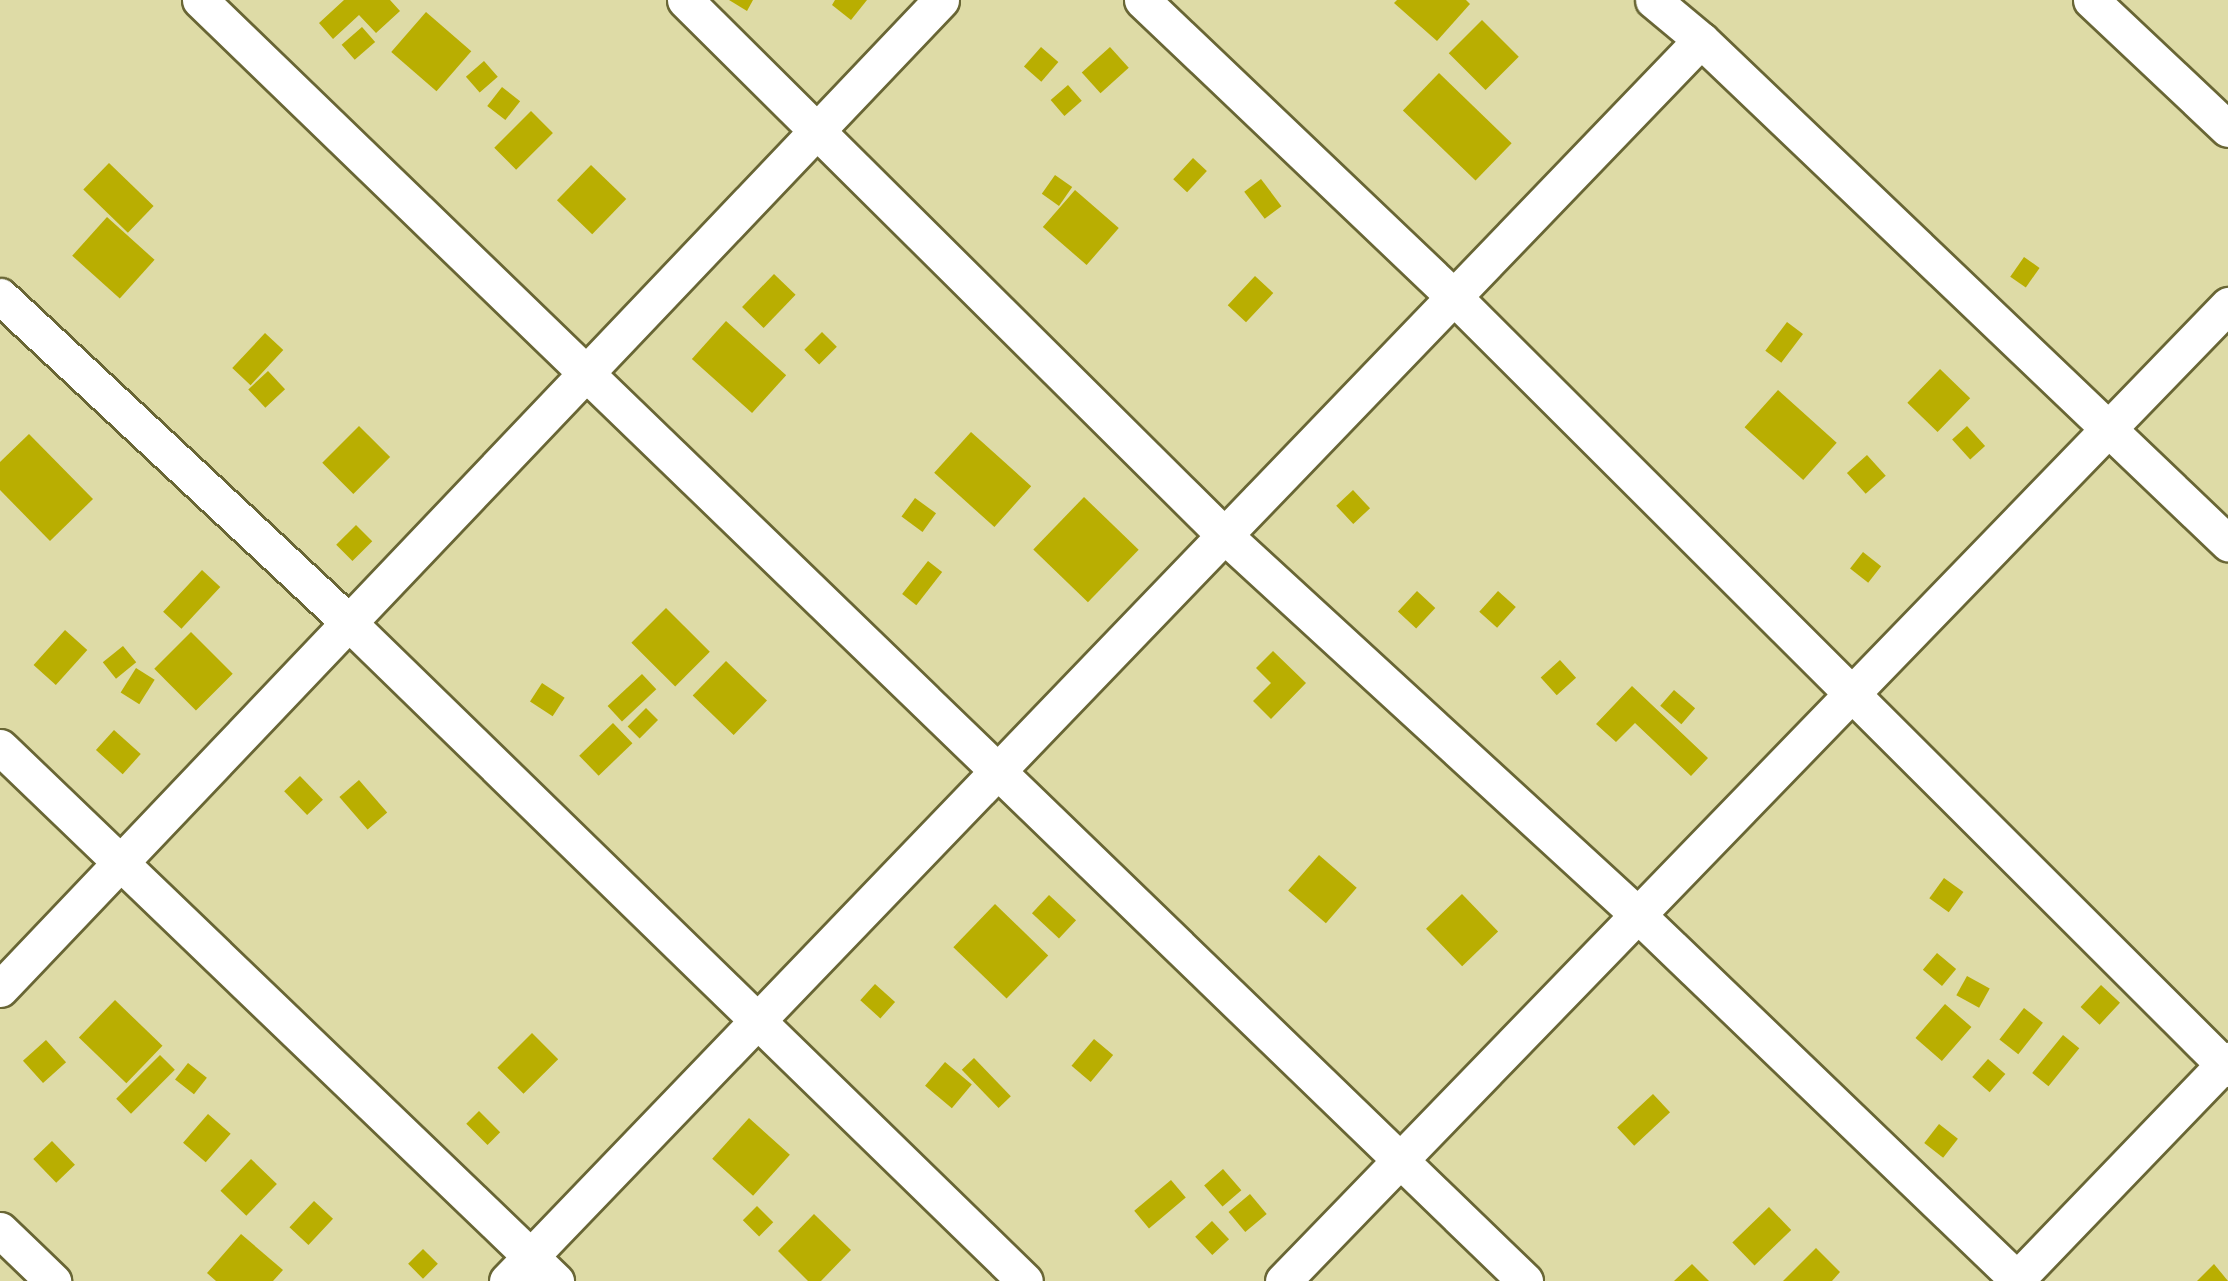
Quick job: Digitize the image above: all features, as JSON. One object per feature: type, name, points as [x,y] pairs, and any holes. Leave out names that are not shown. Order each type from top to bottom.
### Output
[{"type":"street","points":[[200,0],[996,773],[1525,1281]]},
{"type":"street","points":[[685,0],[818,129],[1224,535],[1639,916],[2017,1280],[2226,1065],[1454,297],[1142,0]]},
{"type":"street","points":[[0,989],[941,0]]},
{"type":"street","points":[[1653,0],[1701,40],[2228,543]]},
{"type":"street","points":[[2091,0],[2228,129]]},
{"type":"street","points":[[507,1281],[1701,40]]},
{"type":"street","points":[[0,296],[349,623],[1025,1281]]},
{"type":"street","points":[[1283,1281],[2110,431],[2228,304]]},
{"type":"street","points":[[0,747],[556,1281]]},
{"type":"street","points":[[0,1230],[53,1281]]},
{"type":"building","points":[[344,0],[390,0],[400,11],[376,33],[359,15],[333,39],[319,23]]},
{"type":"building","points":[[729,0],[753,0],[747,11]]},
{"type":"building","points":[[835,0],[867,0],[851,20],[832,5]]},
{"type":"building","points":[[1397,0],[1466,0],[1470,4],[1437,41],[1394,3]]},
{"type":"building","points":[[426,12],[471,51],[437,91],[391,52]]},
{"type":"building","points":[[1482,20],[1519,57],[1486,90],[1449,53]]},
{"type":"building","points":[[362,27],[375,42],[355,60],[342,45]]},
{"type":"building","points":[[1041,47],[1058,62],[1041,82],[1024,67]]},
{"type":"building","points":[[1110,47],[1129,68],[1100,93],[1082,72]]},
{"type":"building","points":[[484,61],[498,77],[480,93],[466,77]]},
{"type":"building","points":[[1439,73],[1512,143],[1476,181],[1403,110]]},
{"type":"building","points":[[1068,85],[1082,101],[1064,116],[1051,100]]},
{"type":"building","points":[[502,87],[520,101],[505,120],[487,106]]},
{"type":"building","points":[[531,111],[553,133],[516,170],[494,148]]},
{"type":"building","points":[[1193,158],[1207,171],[1187,192],[1173,179]]},
{"type":"building","points":[[109,163],[154,206],[128,233],[83,190]]},
{"type":"building","points":[[591,165],[626,199],[592,234],[557,200]]},
{"type":"building","points":[[1055,175],[1072,187],[1059,206],[1042,194]]},
{"type":"building","points":[[1261,179],[1281,206],[1265,219],[1244,192]]},
{"type":"building","points":[[1075,190],[1119,228],[1087,265],[1043,227]]},
{"type":"building","points":[[107,217],[155,260],[120,298],[72,256]]},
{"type":"building","points":[[2024,257],[2040,268],[2026,288],[2010,277]]},
{"type":"building","points":[[774,274],[796,295],[764,328],[742,307]]},
{"type":"building","points":[[1255,276],[1273,293],[1246,322],[1228,305]]},
{"type":"building","points":[[726,321],[786,375],[752,413],[692,359]]},
{"type":"building","points":[[1787,322],[1803,334],[1781,363],[1765,351]]},
{"type":"building","points":[[822,332],[837,347],[819,365],[804,350]]},
{"type":"building","points":[[265,333],[283,350],[251,385],[232,368]]},
{"type":"building","points":[[1940,369],[1970,398],[1938,432],[1907,403]]},
{"type":"building","points":[[268,371],[285,389],[265,408],[248,389]]},
{"type":"building","points":[[1778,390],[1837,443],[1803,480],[1745,427]]},
{"type":"building","points":[[359,426],[390,457],[353,494],[322,463]]},
{"type":"building","points":[[1967,426],[1985,446],[1970,459],[1952,439]]},
{"type":"building","points":[[971,432],[1031,486],[994,527],[934,473]]},
{"type":"building","points":[[29,434],[93,499],[50,541],[0,490],[0,462]]},
{"type":"building","points":[[1867,455],[1886,476],[1866,494],[1847,473]]},
{"type":"building","points":[[1353,490],[1370,508],[1353,524],[1336,506]]},
{"type":"building","points":[[1084,497],[1139,550],[1088,602],[1033,550]]},
{"type":"building","points":[[915,498],[936,513],[923,532],[901,517]]},
{"type":"building","points":[[356,525],[372,541],[352,561],[336,545]]},
{"type":"building","points":[[1863,552],[1881,566],[1868,583],[1850,569]]},
{"type":"building","points":[[928,561],[942,572],[916,605],[902,594]]},
{"type":"building","points":[[202,570],[220,587],[181,629],[163,612]]},
{"type":"building","points":[[1417,591],[1435,608],[1416,629],[1398,611]]},
{"type":"building","points":[[1498,591],[1516,607],[1497,628],[1479,612]]},
{"type":"building","points":[[666,608],[710,652],[675,686],[631,643]]},
{"type":"building","points":[[65,630],[87,650],[56,685],[34,665]]},
{"type":"building","points":[[191,632],[233,674],[196,710],[154,669]]},
{"type":"building","points":[[123,646],[136,662],[116,679],[103,662]]},
{"type":"building","points":[[1273,651],[1306,683],[1271,719],[1253,701],[1271,683],[1256,668]]},
{"type":"building","points":[[1560,660],[1576,678],[1557,695],[1541,677]]},
{"type":"building","points":[[726,661],[767,701],[734,735],[693,696]]},
{"type":"building","points":[[136,668],[155,680],[139,704],[121,693]]},
{"type":"building","points":[[642,674],[656,689],[622,721],[608,706]]},
{"type":"building","points":[[542,683],[565,698],[553,716],[530,701]]},
{"type":"building","points":[[1632,686],[1708,758],[1691,776],[1635,723],[1616,742],[1596,724]]},
{"type":"building","points":[[1674,690],[1695,708],[1681,724],[1660,706]]},
{"type":"building","points":[[646,708],[658,720],[640,738],[628,726]]},
{"type":"building","points":[[613,723],[632,743],[599,776],[579,756]]},
{"type":"building","points":[[114,730],[141,754],[123,774],[96,750]]},
{"type":"building","points":[[300,776],[323,800],[307,815],[284,791]]},
{"type":"building","points":[[359,780],[387,812],[368,830],[339,797]]},
{"type":"building","points":[[1319,855],[1357,888],[1326,923],[1288,890]]},
{"type":"building","points":[[1944,878],[1963,892],[1949,912],[1929,898]]},
{"type":"building","points":[[1462,894],[1498,931],[1462,966],[1426,929]]},
{"type":"building","points":[[1049,895],[1076,920],[1059,939],[1032,913]]},
{"type":"building","points":[[995,904],[1048,955],[1007,999],[953,947]]},
{"type":"building","points":[[1937,953],[1956,969],[1942,986],[1923,970]]},
{"type":"building","points":[[1967,976],[1990,989],[1979,1008],[1956,995]]},
{"type":"building","points":[[875,984],[895,1002],[880,1018],[860,1000]]},
{"type":"building","points":[[2101,985],[2120,1003],[2100,1025],[2081,1007]]},
{"type":"building","points":[[115,1000],[162,1046],[126,1083],[79,1037]]},
{"type":"building","points":[[1945,1004],[1971,1027],[1942,1061],[1915,1038]]},
{"type":"building","points":[[2024,1008],[2043,1023],[2018,1054],[1999,1040]]},
{"type":"building","points":[[532,1033],[558,1059],[524,1094],[497,1068]]},
{"type":"building","points":[[2063,1035],[2079,1048],[2048,1086],[2032,1073]]},
{"type":"building","points":[[1094,1039],[1113,1055],[1091,1082],[1072,1066]]},
{"type":"building","points":[[46,1040],[66,1062],[43,1083],[23,1061]]},
{"type":"building","points":[[160,1055],[175,1070],[131,1114],[116,1099]]},
{"type":"building","points":[[974,1058],[1011,1096],[999,1108],[962,1070]]},
{"type":"building","points":[[1988,1059],[2005,1074],[1990,1092],[1972,1077]]},
{"type":"building","points":[[945,1062],[972,1084],[952,1108],[925,1086]]},
{"type":"building","points":[[188,1063],[207,1078],[194,1094],[175,1080]]},
{"type":"building","points":[[1653,1094],[1670,1112],[1634,1146],[1617,1127]]},
{"type":"building","points":[[479,1111],[500,1132],[487,1145],[466,1124]]},
{"type":"building","points":[[208,1114],[231,1134],[206,1162],[183,1143]]},
{"type":"building","points":[[749,1118],[790,1155],[753,1196],[712,1159]]},
{"type":"building","points":[[1939,1124],[1958,1139],[1943,1158],[1924,1143]]},
{"type":"building","points":[[52,1141],[75,1165],[56,1183],[33,1159]]},
{"type":"building","points":[[251,1159],[277,1184],[246,1216],[220,1191]]},
{"type":"building","points":[[1223,1169],[1241,1190],[1223,1207],[1204,1185]]},
{"type":"building","points":[[1171,1180],[1186,1198],[1149,1228],[1134,1211]]},
{"type":"building","points":[[1250,1194],[1267,1214],[1245,1232],[1229,1212]]},
{"type":"building","points":[[314,1201],[333,1219],[308,1245],[289,1227]]},
{"type":"building","points":[[757,1206],[773,1222],[759,1236],[743,1220]]},
{"type":"building","points":[[1769,1207],[1791,1230],[1755,1265],[1732,1242]]},
{"type":"building","points":[[814,1214],[851,1250],[821,1281],[808,1281],[778,1251]]},
{"type":"building","points":[[1212,1221],[1229,1239],[1212,1255],[1195,1237]]},
{"type":"building","points":[[241,1234],[283,1270],[273,1281],[216,1281],[207,1273]]},
{"type":"building","points":[[1816,1248],[1840,1272],[1832,1281],[1783,1281]]},
{"type":"building","points":[[423,1249],[438,1264],[423,1279],[408,1264]]},
{"type":"building","points":[[1692,1264],[1709,1281],[1674,1281]]},
{"type":"building","points":[[2214,1264],[2228,1281],[2197,1281]]}]
